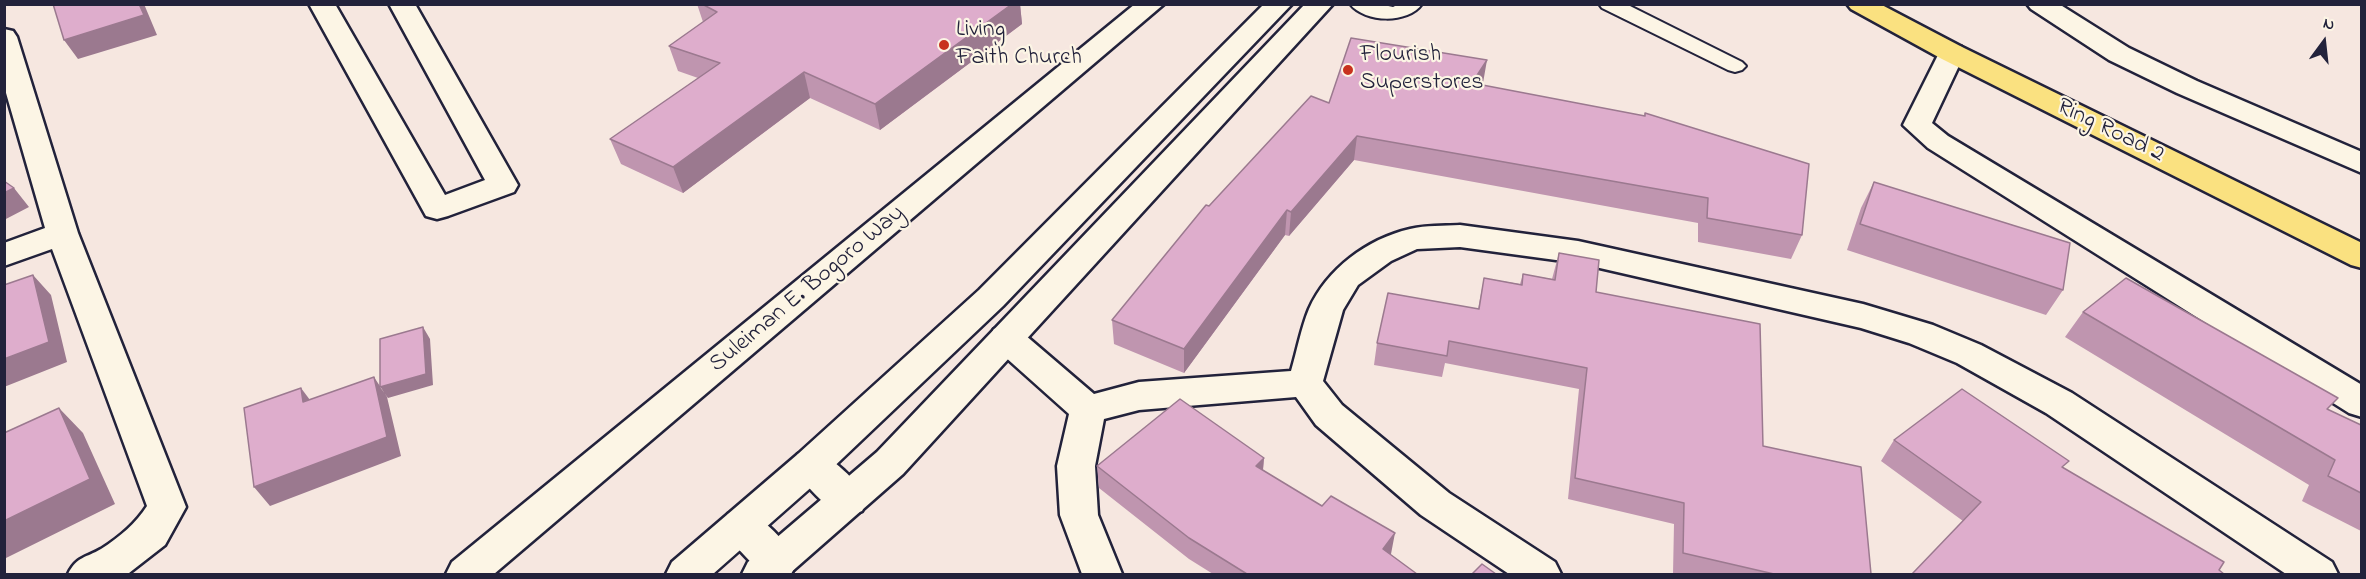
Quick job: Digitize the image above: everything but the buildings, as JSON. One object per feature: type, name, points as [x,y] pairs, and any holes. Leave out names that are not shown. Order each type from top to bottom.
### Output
[{"type":"main road","name":"Ring Road 2","points":[[1860,4],[1952,53],[2361,257]]},
{"type":"street","points":[[322,4],[436,209],[503,185],[402,4]]},
{"type":"street","name":"Suleiman E. Bogoro Way","points":[[466,574],[1151,4]]},
{"type":"street","points":[[686,574],[811,465],[991,298],[1240,41],[1279,4]]},
{"type":"street","points":[[742,526],[770,569],[890,463],[1320,4]]},
{"type":"street","points":[[2040,4],[2119,54],[2187,87],[2361,164]]},
{"type":"street","points":[[4,37],[62,233],[167,507],[151,532],[115,561],[87,574]]},
{"type":"street","points":[[1952,53],[1917,125],[1938,142],[2361,402]]},
{"type":"street","points":[[4,255],[62,233]]},
{"type":"street","points":[[1305,382],[1326,309],[1346,277],[1380,253],[1412,239],[1460,236],[1578,252],[1863,316],[1921,334],[1969,354],[2058,403],[2318,574]]},
{"type":"street","points":[[1006,338],[1088,410]]},
{"type":"street","points":[[1088,410],[1138,396],[1305,382]]},
{"type":"street","points":[[1305,382],[1329,415],[1435,504],[1541,574]]},
{"type":"street","points":[[1088,410],[1076,466],[1079,515],[1102,574]]},
{"type":"street","points":[[811,465],[848,500]]},
{"type":"lane","points":[[1360,4],[1384,14],[1397,14],[1405,11],[1412,4]]},
{"type":"lane","points":[[1609,4],[1735,66]]},
{"type":"place","name":"Living Faith Church","points":[[944,45]]},
{"type":"place","name":"Flourish Superstores","points":[[1348,70]]}]
